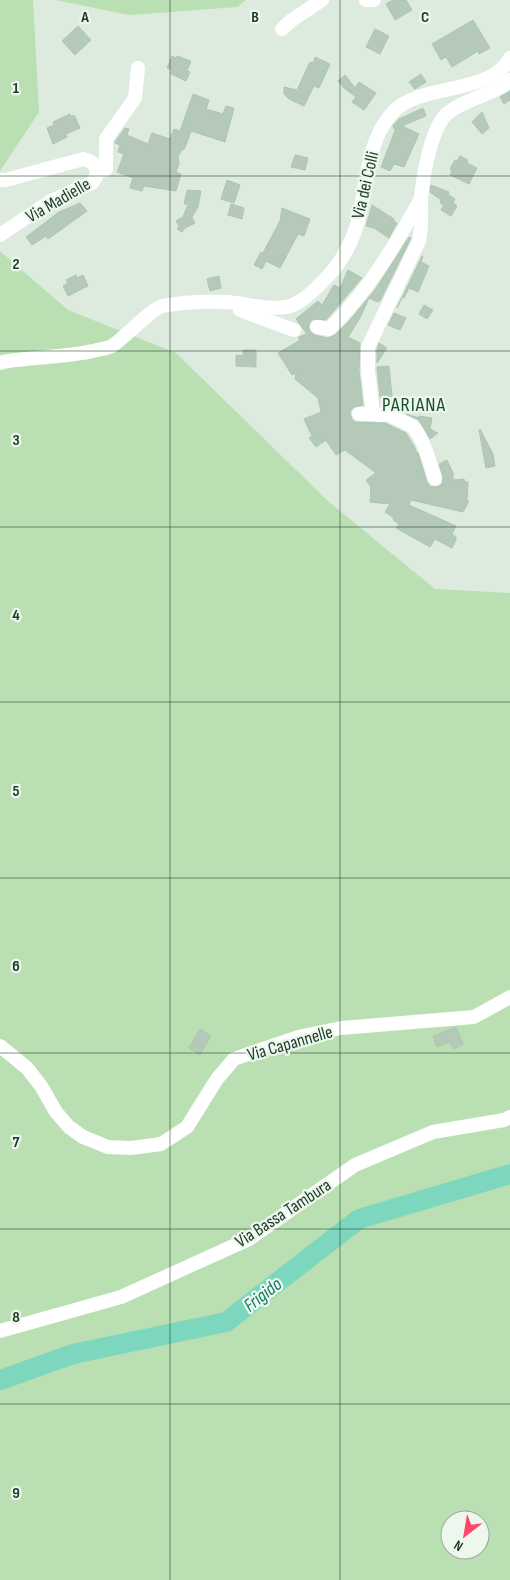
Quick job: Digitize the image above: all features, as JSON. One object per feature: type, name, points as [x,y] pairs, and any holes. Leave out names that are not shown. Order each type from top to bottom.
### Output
[{"type":"street","points":[[282,29],[322,0]]},
{"type":"street","points":[[366,0],[374,0]]},
{"type":"street","name":"Via dei Colli","points":[[0,363],[88,353],[110,347],[159,307],[188,302],[227,302],[275,308],[296,304],[310,293],[337,265],[348,246],[360,214],[374,146],[384,124],[393,111],[407,102],[423,96],[480,81],[497,73],[510,58]]},
{"type":"street","points":[[97,172],[106,169],[106,139],[135,98],[138,68]]},
{"type":"street","points":[[435,480],[425,449],[412,426],[387,414],[366,414],[368,347],[419,240],[428,153],[439,125],[445,115],[461,105],[502,87],[510,80]]},
{"type":"street","name":"Via Madielle","points":[[0,180],[83,159],[94,164],[97,172],[97,176],[92,183],[51,201],[0,235]]},
{"type":"street","points":[[317,327],[329,329],[358,298],[402,234],[422,198]]},
{"type":"street","name":"Via dei Colli","points":[[227,302],[236,309],[294,330]]},
{"type":"street","name":"Via Capannelle","points":[[0,1046],[28,1068],[56,1112],[69,1127],[84,1137],[108,1147],[131,1148],[160,1144],[187,1127],[217,1079],[234,1059],[298,1037],[341,1028],[474,1017],[510,997]]},
{"type":"street","name":"Via Bassa Tambura","points":[[0,1331],[121,1297],[249,1239],[355,1165],[433,1132],[504,1120],[510,1117]]},
{"type":"green space","points":[[0,0],[33,0],[39,112],[0,171]]},
{"type":"green space","points":[[56,0],[246,0],[237,7],[129,15]]},
{"type":"green space","points":[[0,251],[68,310],[176,353],[329,502],[435,589],[510,593],[510,1580],[0,1580]]},
{"type":"building","points":[[393,0],[406,0],[412,10],[395,20],[386,4]]},
{"type":"building","points":[[473,20],[490,48],[479,54],[478,51],[452,67],[446,57],[441,60],[432,44]]},
{"type":"building","points":[[78,26],[91,40],[75,55],[62,41]]},
{"type":"building","points":[[375,29],[389,36],[380,54],[366,47]]},
{"type":"building","points":[[172,56],[191,61],[187,71],[190,72],[186,81],[171,74],[172,70],[167,68]]},
{"type":"building","points":[[315,57],[330,64],[319,88],[314,86],[304,106],[289,99],[284,94],[284,87],[297,90],[310,62],[313,63]]},
{"type":"building","points":[[421,74],[426,82],[415,89],[409,82]]},
{"type":"building","points":[[345,75],[355,88],[359,82],[376,93],[364,110],[352,102],[356,97],[338,81]]},
{"type":"building","points":[[510,91],[510,100],[504,104],[500,97]]},
{"type":"building","points":[[193,94],[209,100],[206,109],[223,114],[226,106],[234,108],[225,142],[191,131],[185,148],[178,157],[179,164],[176,172],[181,174],[176,191],[144,186],[142,191],[130,188],[133,178],[117,172],[124,154],[118,152],[120,145],[115,142],[125,128],[129,129],[127,135],[148,144],[152,133],[170,139],[174,129],[180,131]]},
{"type":"building","points":[[423,108],[426,116],[402,126],[419,134],[404,167],[394,164],[390,171],[381,167],[396,128],[394,129],[393,126],[399,119]]},
{"type":"building","points":[[482,112],[489,128],[482,134],[472,122]]},
{"type":"building","points":[[70,114],[71,117],[74,115],[80,128],[66,134],[67,137],[53,144],[47,128],[54,125],[53,122]]},
{"type":"building","points":[[295,155],[308,158],[305,170],[291,167]]},
{"type":"building","points":[[460,156],[468,160],[467,163],[477,168],[469,184],[450,175],[452,171],[450,169],[455,160],[457,161]]},
{"type":"building","points":[[227,180],[240,185],[234,203],[221,199]]},
{"type":"building","points":[[431,185],[449,192],[448,194],[455,199],[453,203],[457,206],[451,216],[441,210],[444,205],[440,203],[441,200],[430,192]]},
{"type":"building","points":[[187,190],[201,191],[198,207],[192,217],[195,223],[185,228],[182,232],[177,229],[179,226],[176,221],[183,217],[188,204],[184,204]]},
{"type":"building","points":[[80,203],[87,211],[48,239],[46,236],[32,245],[26,237],[59,212]]},
{"type":"building","points":[[231,204],[244,208],[242,219],[228,215]]},
{"type":"building","points":[[372,205],[397,223],[389,238],[374,228],[366,226]]},
{"type":"building","points":[[282,208],[310,219],[304,236],[298,234],[280,268],[266,261],[262,269],[254,265],[261,252],[263,253],[280,221]]},
{"type":"building","points":[[409,237],[411,238],[380,301],[369,298],[360,318],[348,337],[360,343],[359,371],[363,405],[354,407],[350,414],[355,422],[385,423],[406,433],[416,449],[414,450],[418,453],[430,486],[437,487],[442,484],[443,477],[439,464],[447,460],[453,473],[453,480],[464,479],[465,482],[468,482],[467,501],[469,501],[463,512],[411,500],[409,505],[456,526],[452,534],[456,537],[456,540],[452,548],[435,539],[430,547],[396,528],[399,524],[385,512],[390,504],[370,502],[371,487],[366,480],[376,473],[345,450],[336,455],[326,440],[316,447],[309,438],[312,436],[304,419],[321,412],[318,398],[295,379],[296,373],[292,375],[278,353],[299,341],[299,337],[307,334],[296,319],[318,301],[322,305],[334,285],[340,288],[348,270],[362,278],[326,320],[314,319],[309,325],[309,330],[315,335],[328,338],[335,335],[375,290]]},
{"type":"building","points":[[423,256],[421,262],[429,266],[418,292],[409,288],[404,298],[402,297]]},
{"type":"building","points":[[76,275],[77,278],[83,275],[88,286],[68,296],[63,286],[68,283],[66,280]]},
{"type":"building","points":[[219,276],[221,288],[210,291],[207,279]]},
{"type":"building","points":[[424,305],[433,310],[427,319],[419,314]]},
{"type":"building","points":[[394,313],[406,318],[400,330],[388,325]]},
{"type":"building","points":[[379,343],[387,348],[377,363],[377,349]]},
{"type":"building","points":[[243,350],[256,350],[256,367],[236,366],[236,355],[243,356]]},
{"type":"building","points":[[389,366],[392,396],[380,397],[377,367]]},
{"type":"building","points":[[406,414],[419,418],[419,416],[432,418],[430,429],[438,433],[430,439],[419,420]]},
{"type":"building","points":[[480,429],[493,454],[495,466],[486,468]]},
{"type":"building","points":[[456,1027],[463,1044],[453,1049],[450,1042],[437,1047],[433,1036]]},
{"type":"building","points":[[200,1029],[211,1036],[200,1055],[189,1048]]},
{"type":"waterway","name":"Frigido","points":[[0,1380],[73,1354],[226,1322],[359,1219],[510,1174]]},
{"type":"district","name":"PARIANA","points":[[414,404]]}]
